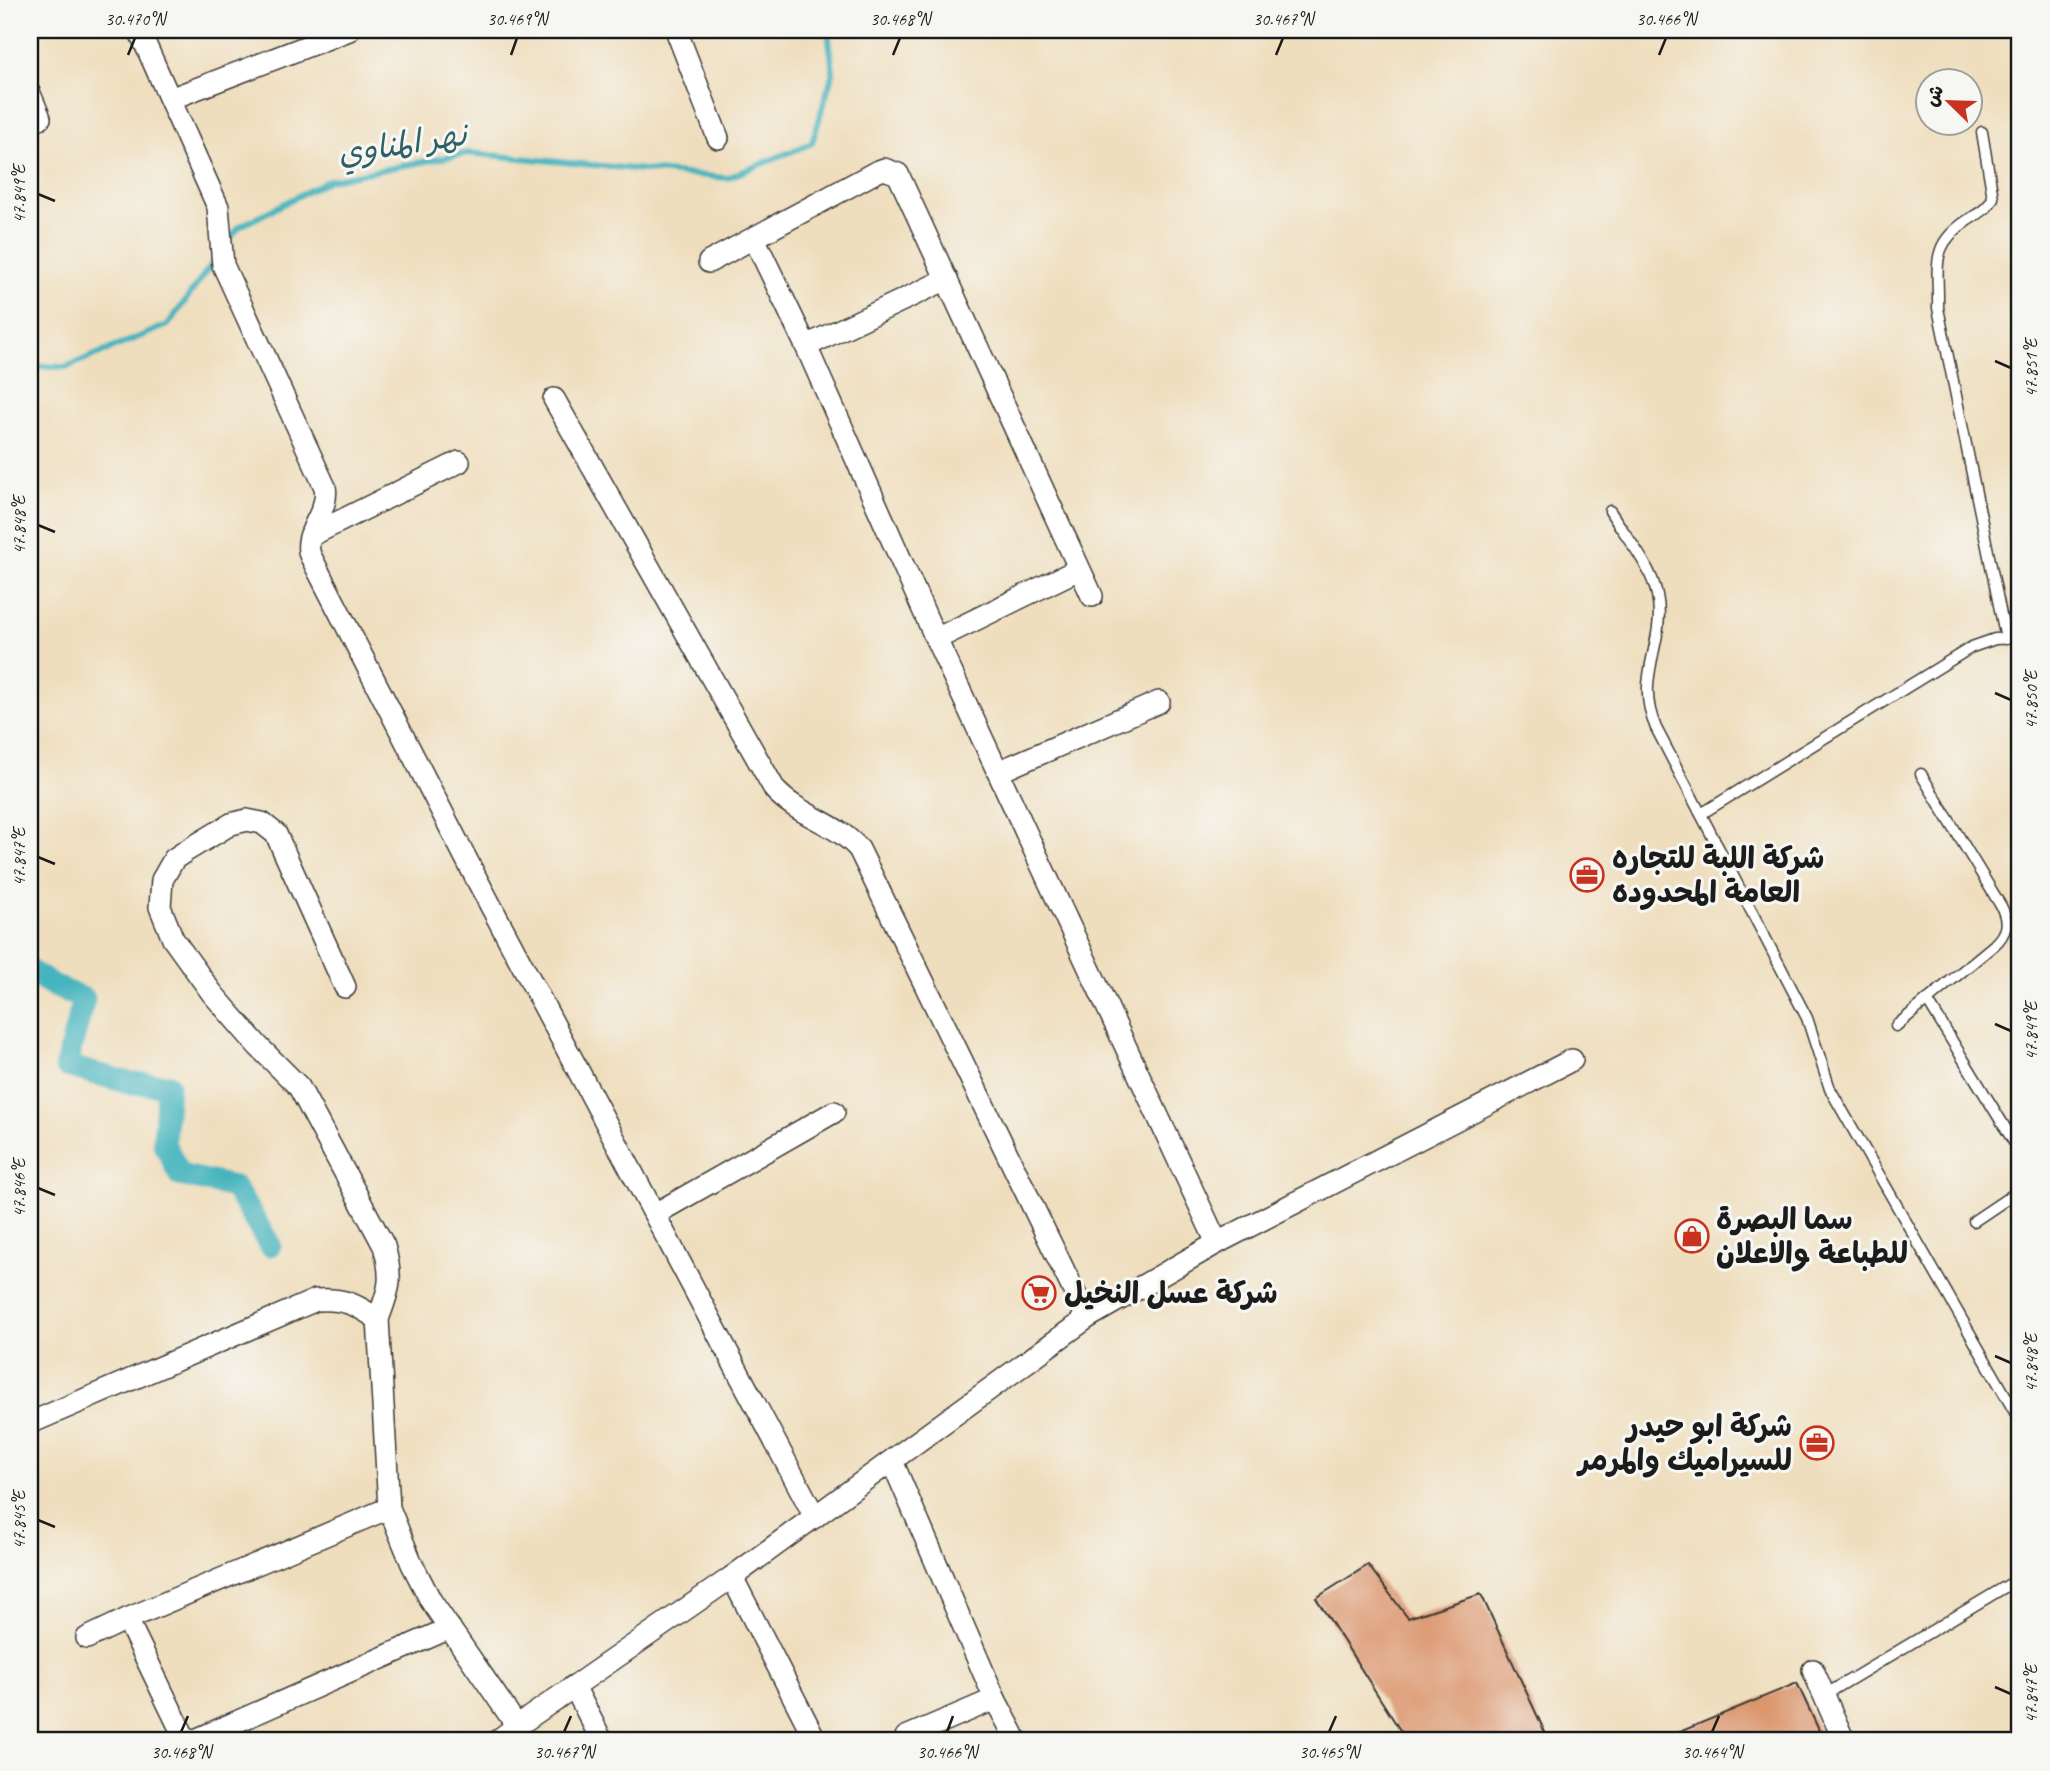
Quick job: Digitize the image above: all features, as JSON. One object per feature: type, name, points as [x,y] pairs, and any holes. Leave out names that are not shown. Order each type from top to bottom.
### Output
[{"type":"street","points":[[139,30],[218,207],[223,265],[326,487],[326,504],[308,543],[310,555],[481,888],[815,1517]]},
{"type":"street","points":[[170,99],[349,30]]},
{"type":"street","points":[[676,30],[719,138]]},
{"type":"street","points":[[30,94],[40,118]]},
{"type":"street","points":[[709,262],[876,172],[884,169],[898,174],[1092,596]]},
{"type":"street","points":[[754,238],[806,346],[936,639],[1217,1242]]},
{"type":"street","points":[[806,346],[947,279]]},
{"type":"street","points":[[554,398],[775,790],[796,810],[843,833],[859,849],[1087,1318]]},
{"type":"street","points":[[312,535],[459,462]]},
{"type":"street","points":[[936,639],[1079,569]]},
{"type":"street","points":[[998,772],[1159,702]]},
{"type":"street","points":[[345,987],[276,834],[269,828],[262,823],[247,820],[231,824],[174,859],[162,880],[160,907],[173,939],[212,993],[258,1046],[299,1087],[384,1246],[391,1270],[388,1293],[378,1319],[389,1508],[431,1601],[517,1726]]},
{"type":"street","points":[[497,1741],[732,1577],[1087,1318],[1217,1242],[1572,1060]]},
{"type":"street","points":[[655,1214],[834,1112]]},
{"type":"street","points":[[30,1423],[316,1300],[335,1299],[353,1303],[378,1319]]},
{"type":"street","points":[[892,1461],[995,1699],[1017,1741]]},
{"type":"street","points":[[87,1638],[389,1508]]},
{"type":"street","points":[[732,1577],[816,1741]]},
{"type":"street","points":[[127,1619],[186,1741]]},
{"type":"street","points":[[193,1741],[450,1628]]},
{"type":"street","points":[[1813,1670],[1844,1741]]},
{"type":"street","points":[[574,1686],[602,1741]]},
{"type":"street","points":[[906,1737],[995,1699]]},
{"type":"lane","points":[[1983,136],[1993,198],[1986,208],[1951,232],[1941,246],[1938,308],[2007,639]]},
{"type":"lane","points":[[1610,511],[1643,564],[1657,595],[1658,620],[1647,679],[1648,704],[1656,727],[1807,1018],[1830,1089],[2020,1421]]},
{"type":"lane","points":[[1701,814],[1972,647],[1983,642],[2020,638]]},
{"type":"lane","points":[[1896,1026],[2002,937],[2007,927],[2001,906],[1921,774]]},
{"type":"lane","points":[[1927,1000],[2020,1152]]},
{"type":"lane","points":[[1974,1221],[2020,1191]]},
{"type":"lane","points":[[1823,1696],[2020,1578]]},
{"type":"building","points":[[1368,1565],[1408,1618],[1481,1594],[1549,1741],[1407,1741],[1316,1598]]},
{"type":"building","points":[[1797,1683],[1824,1741],[1658,1741]]},
{"type":"waterway","name":"نهر المناوي","points":[[226,244],[239,227],[329,180],[468,153],[727,178],[812,143],[833,72],[828,30]]},
{"type":"waterway","name":"نهر المناوي","points":[[30,366],[66,367],[168,325],[216,258]]},
{"type":"waterway","points":[[30,971],[54,986],[84,999],[66,1066],[130,1083],[168,1085],[164,1143],[180,1175],[234,1187],[270,1245]]},
{"type":"place","name":"شركة اللبة للتجاره العامة المحدوده","points":[[1587,875]]},
{"type":"place","name":"سما البصرة للطباعة والاعلان","points":[[1692,1236]]},
{"type":"place","name":"شركة عسل النخيل","points":[[1039,1293]]},
{"type":"place","name":"شركة ابو حيدر للسيراميك والمرمر","points":[[1817,1443]]}]
